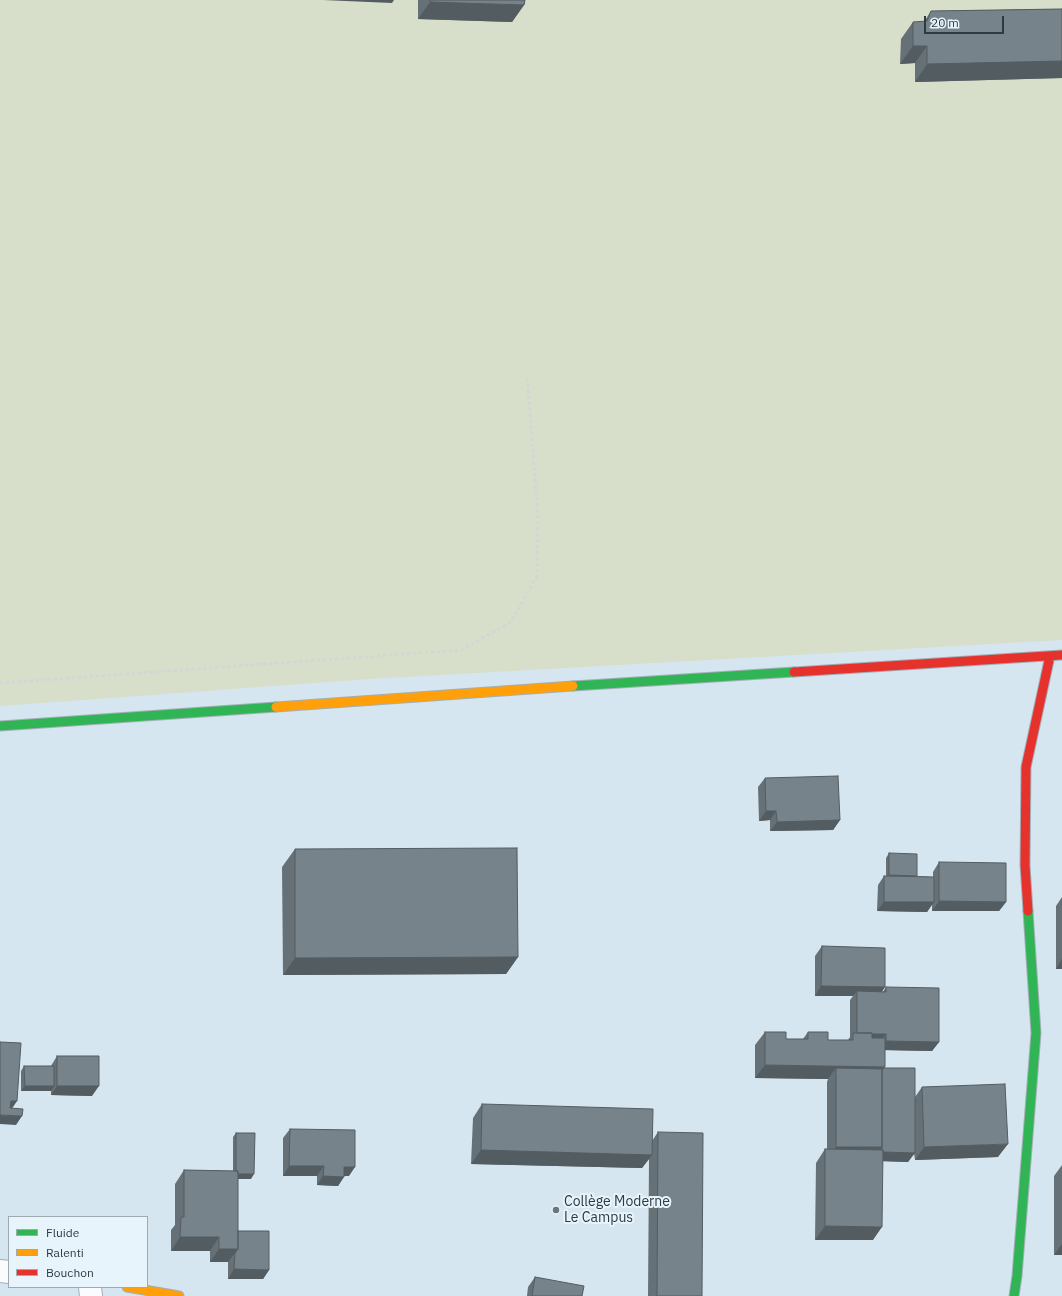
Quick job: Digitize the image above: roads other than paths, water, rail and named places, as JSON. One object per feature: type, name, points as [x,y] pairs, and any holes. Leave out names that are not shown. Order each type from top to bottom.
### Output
[{"type":"street","points":[[0,726],[1062,655]]},
{"type":"street","points":[[1014,1296],[1017,1276],[1036,1033],[1025,865],[1026,767],[1050,656]]},
{"type":"street","points":[[133,1288],[179,1296]]},
{"type":"place","name":"Collège Moderne Le Campus","points":[[556,1210]]}]
